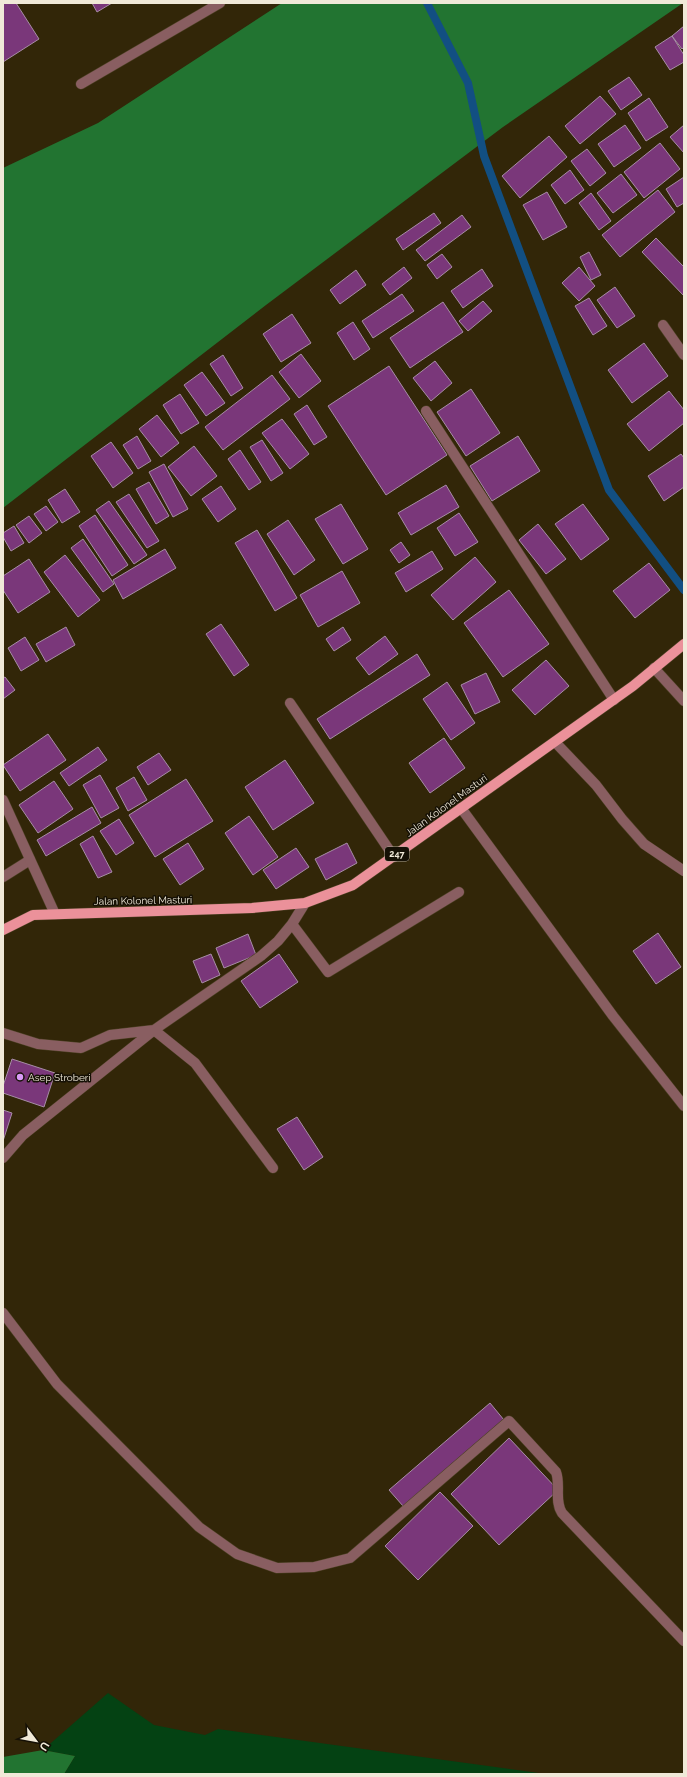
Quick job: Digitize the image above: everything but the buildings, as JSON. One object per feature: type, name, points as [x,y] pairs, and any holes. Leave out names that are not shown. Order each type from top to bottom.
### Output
[{"type":"main road","name":"Jalan Kolonel Masturi","points":[[3,930],[33,915],[224,910],[305,903],[353,885],[614,700],[684,644]]},
{"type":"street","points":[[81,84],[220,3]]},
{"type":"street","points":[[663,325],[684,355]]},
{"type":"street","points":[[426,411],[614,700]]},
{"type":"street","points":[[654,668],[684,701]]},
{"type":"street","points":[[290,703],[394,856]]},
{"type":"street","points":[[555,742],[596,785],[622,819],[644,844],[684,871]]},
{"type":"street","points":[[3,800],[55,914]]},
{"type":"street","points":[[461,808],[613,1016],[684,1106]]},
{"type":"street","points":[[3,877],[30,860]]},
{"type":"street","points":[[292,924],[328,972],[459,892]]},
{"type":"street","points":[[3,1158],[24,1135],[154,1030],[261,956],[278,941],[292,924],[305,903]]},
{"type":"street","points":[[3,1033],[38,1044],[81,1048],[110,1035],[154,1030],[194,1063],[273,1168]]},
{"type":"street","points":[[3,1313],[57,1384],[199,1527],[237,1554],[277,1568],[314,1567],[350,1558],[509,1420],[556,1472],[559,1478],[558,1507],[562,1513],[684,1641]]},
{"type":"green space","points":[[282,3],[683,3],[503,127],[266,305],[3,508],[3,168],[98,123]]},
{"type":"green space","points":[[108,1693],[154,1725],[205,1735],[218,1729],[546,1774],[64,1774],[75,1756],[43,1750]]},
{"type":"green space","points":[[43,1750],[75,1756],[64,1774],[3,1774],[3,1757]]},
{"type":"waterway","points":[[427,3],[468,83],[484,156],[609,490],[684,590]]},
{"type":"place","name":"Asep Stroberi","points":[[20,1077]]}]
